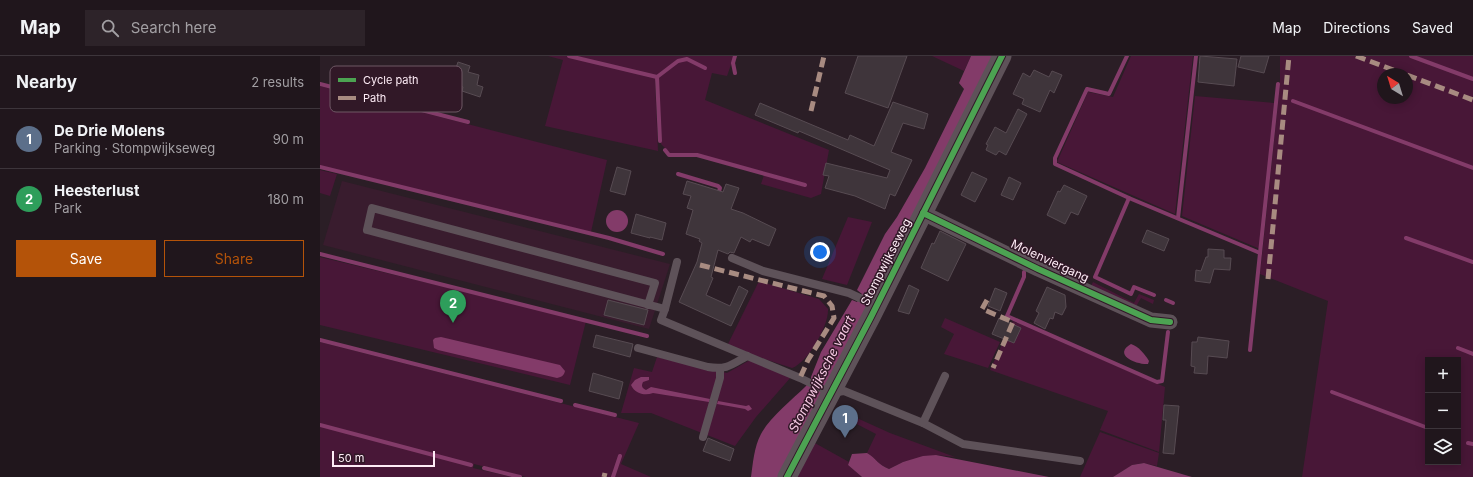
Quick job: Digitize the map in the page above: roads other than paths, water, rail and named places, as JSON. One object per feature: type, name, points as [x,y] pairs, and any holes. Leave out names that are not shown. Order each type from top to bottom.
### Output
[{"type":"street","name":"Stompwijkseweg","points":[[787,477],[828,391],[923,214],[1002,56]]},
{"type":"street","name":"Molenviergang","points":[[923,214],[1151,320],[1170,322]]},
{"type":"lane","points":[[648,305],[655,283],[372,208],[367,230],[648,305],[665,309]]},
{"type":"lane","points":[[732,258],[763,271],[849,293],[874,305]]},
{"type":"lane","points":[[677,262],[661,320],[828,391],[844,391],[923,422],[963,444],[1080,461]]},
{"type":"lane","points":[[638,348],[720,369],[727,367],[747,356]]},
{"type":"lane","points":[[703,437],[720,378],[720,369]]},
{"type":"lane","points":[[923,422],[945,376]]},
{"type":"water","name":"Stompwijksche vaart","points":[[971,56],[995,56],[781,477],[751,477],[755,450],[761,434],[770,421],[806,386],[811,379],[821,352],[852,300],[857,302],[862,294],[857,290],[885,234],[897,217],[925,168],[964,89],[959,83]]},
{"type":"water","points":[[617,210],[625,213],[628,221],[625,229],[617,232],[609,229],[606,221],[609,213]]},
{"type":"water","points":[[441,337],[560,365],[565,371],[562,376],[557,378],[438,350],[434,348],[433,340]]},
{"type":"water","points":[[1131,344],[1143,353],[1149,361],[1148,364],[1138,363],[1125,355],[1124,352],[1126,348]]},
{"type":"water","points":[[641,377],[649,377],[649,380],[643,382],[642,385],[646,390],[651,387],[710,399],[709,402],[653,393],[640,394],[631,385],[635,380]]},
{"type":"water","points":[[718,401],[746,406],[749,405],[752,409],[748,411],[745,409],[717,404]]},
{"type":"water","points":[[867,453],[882,466],[889,469],[903,462],[923,456],[936,455],[1049,477],[862,477],[848,465],[852,454]]},
{"type":"water","points":[[1144,463],[1192,477],[1113,477],[1132,465]]},
{"type":"waterway","points":[[569,56],[657,77],[660,141]]},
{"type":"waterway","points":[[735,56],[733,63],[735,73]]},
{"type":"waterway","points":[[1127,56],[1109,94],[1087,89],[1055,158],[1055,164],[1129,198],[1260,253],[1250,350]]},
{"type":"waterway","points":[[1178,218],[1196,56]]},
{"type":"waterway","points":[[1411,56],[1473,79]]},
{"type":"waterway","points":[[657,77],[678,61],[687,59],[705,68]]},
{"type":"waterway","points":[[320,84],[330,87]]},
{"type":"waterway","points":[[1260,253],[1278,84]]},
{"type":"waterway","points":[[1293,101],[1473,168]]},
{"type":"waterway","points":[[429,112],[468,122]]},
{"type":"waterway","points":[[665,150],[669,155],[697,155],[805,185]]},
{"type":"waterway","points":[[320,167],[609,238],[663,254]]},
{"type":"waterway","points":[[678,174],[718,186],[720,188],[718,195]]},
{"type":"waterway","points":[[1129,198],[1095,277],[1131,294],[1134,287],[1154,295]]},
{"type":"waterway","points":[[1406,238],[1473,262]]},
{"type":"waterway","points":[[320,254],[647,336]]},
{"type":"waterway","points":[[1024,272],[1024,277],[1007,316],[1157,382],[1162,381],[1168,332]]},
{"type":"waterway","points":[[1166,300],[1173,303]]},
{"type":"waterway","points":[[320,340],[561,401]]},
{"type":"waterway","points":[[1458,348],[1473,354]]},
{"type":"waterway","points":[[1332,392],[1425,427]]},
{"type":"waterway","points":[[575,405],[615,415]]},
{"type":"waterway","points":[[320,425],[471,465]]},
{"type":"waterway","points":[[1468,443],[1473,444]]},
{"type":"waterway","points":[[613,477],[620,456]]},
{"type":"waterway","points":[[484,468],[520,477]]},
{"type":"place","name":"Heesterlust","points":[[453,323]]},
{"type":"place","name":"De Drie Molens","points":[[845,438]]}]
